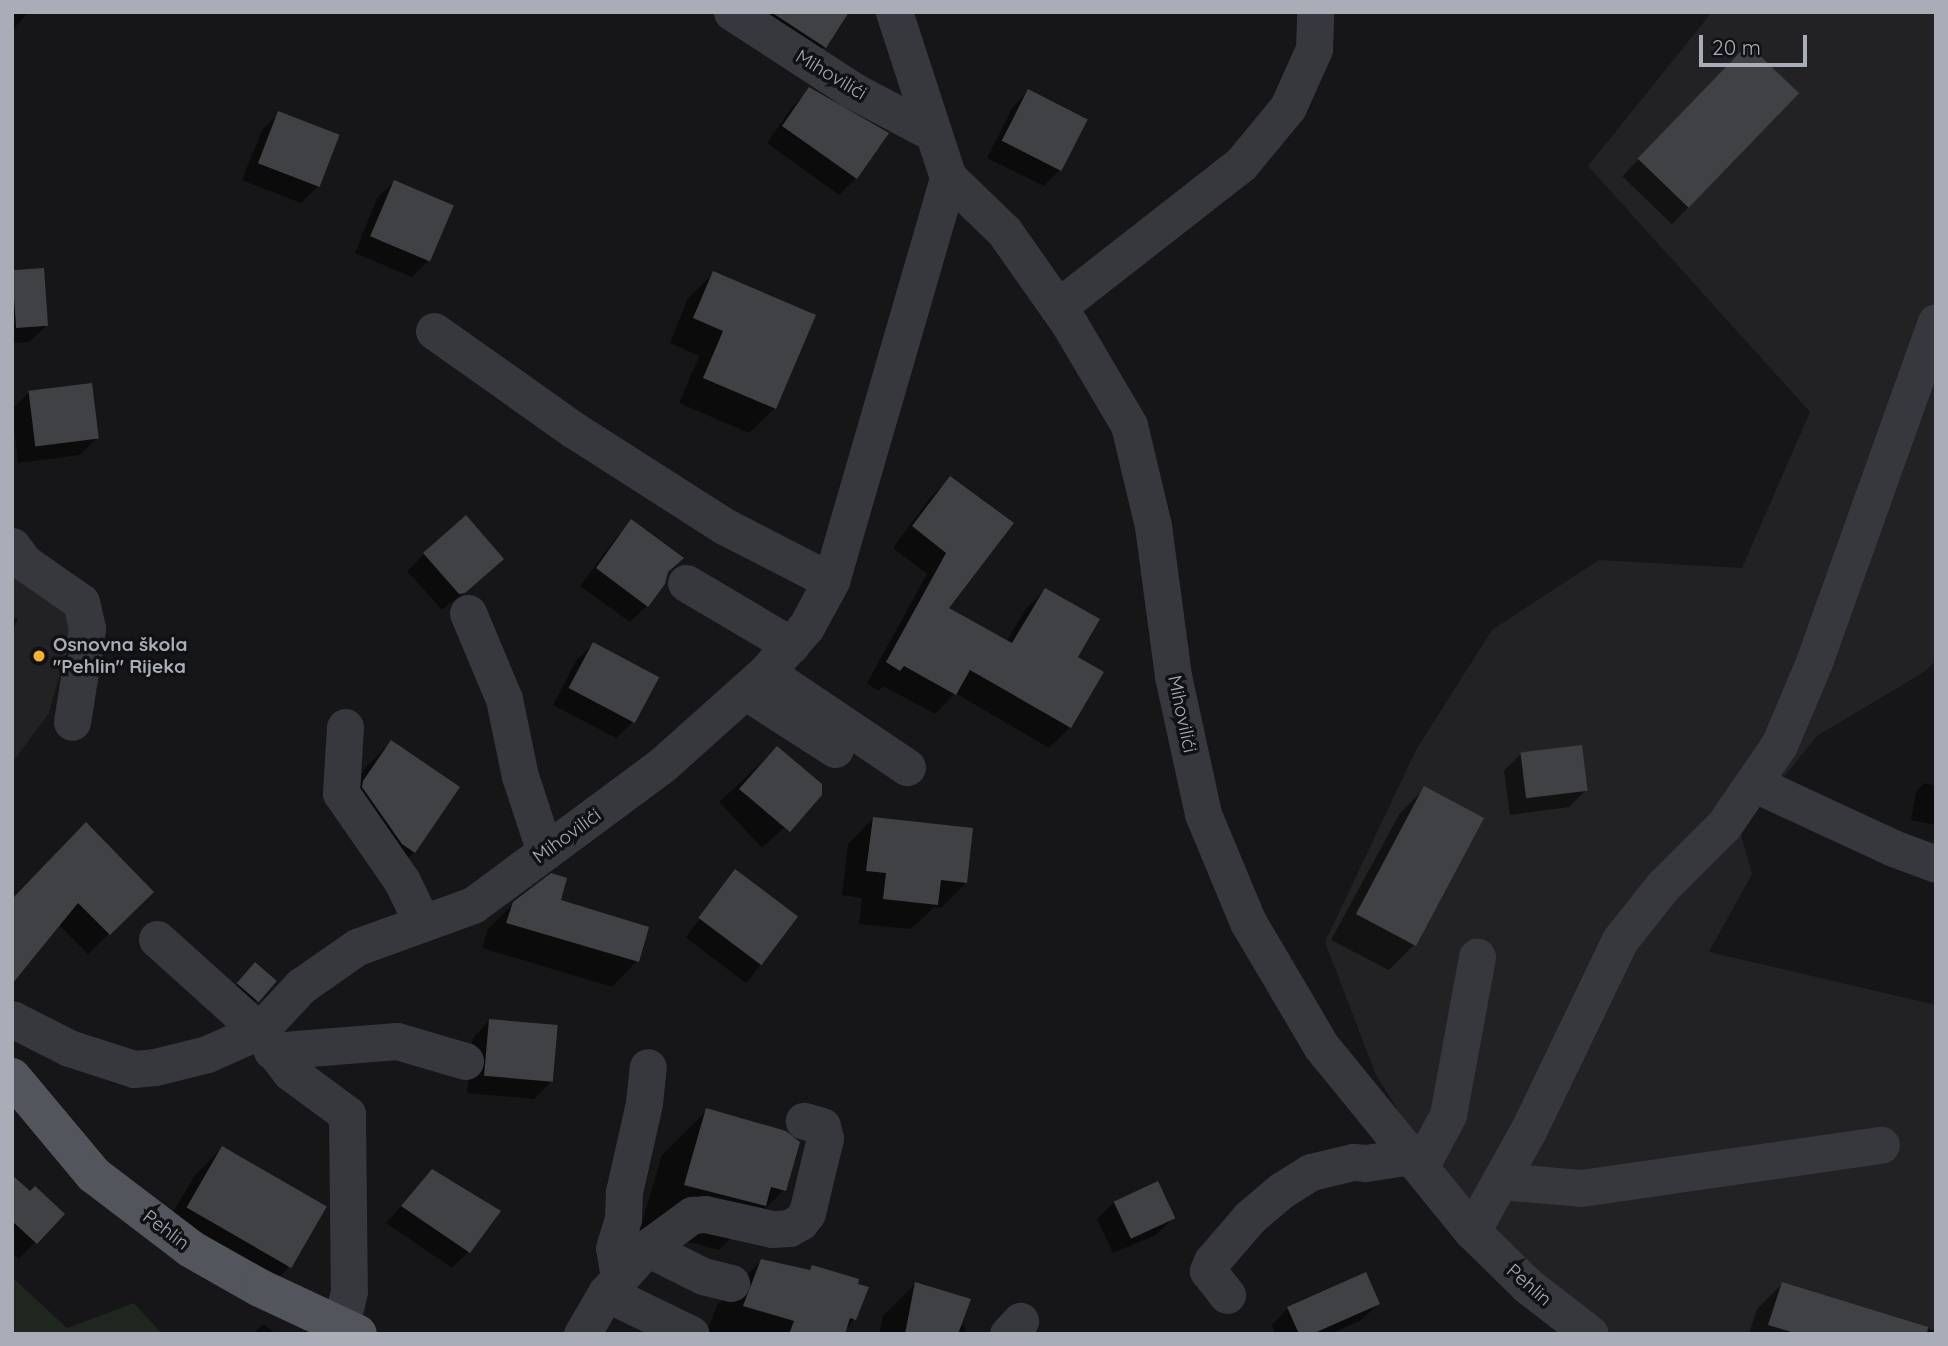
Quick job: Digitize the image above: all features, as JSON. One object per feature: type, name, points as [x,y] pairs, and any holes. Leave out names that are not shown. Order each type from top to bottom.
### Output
[{"type":"main road","name":"Pehlin","points":[[12,1077],[94,1175],[191,1249],[260,1288],[350,1330]]},
{"type":"street","name":"Mihovilići","points":[[732,12],[852,90],[933,133]]},
{"type":"street","name":"Mihovilići","points":[[894,12],[948,177],[1004,231],[1058,307],[1129,425],[1153,526],[1173,676],[1203,814],[1248,922],[1321,1045],[1472,1231]]},
{"type":"street","points":[[1058,307],[1241,163],[1288,107],[1314,49],[1315,12]]},
{"type":"street","name":"Mihovilići","points":[[12,1019],[69,1048],[134,1069],[155,1067],[266,1041],[301,986],[357,947],[473,905],[662,765],[755,682],[806,627],[831,581],[948,177]]},
{"type":"street","points":[[1472,1231],[1528,1131],[1620,940],[1662,887],[1724,825],[1779,744],[1814,662],[1936,322]]},
{"type":"street","points":[[434,331],[574,430],[724,526],[831,581]]},
{"type":"street","points":[[12,546],[24,563],[81,602],[87,628],[72,722]]},
{"type":"street","points":[[686,583],[791,645]]},
{"type":"street","points":[[468,613],[504,699],[520,776],[545,852]]},
{"type":"street","points":[[755,682],[838,750]]},
{"type":"street","points":[[755,682],[907,767]]},
{"type":"street","points":[[345,727],[341,793],[402,881],[422,923]]},
{"type":"street","points":[[1753,783],[1893,848],[1936,864]]},
{"type":"street","points":[[156,939],[266,1041],[290,1072],[347,1114],[350,1330]]},
{"type":"street","points":[[1227,1295],[1209,1271],[1212,1261],[1250,1217],[1282,1190],[1311,1172],[1353,1162],[1416,1161],[1448,1115],[1477,957]]},
{"type":"street","points":[[266,1041],[397,1041],[466,1061]]},
{"type":"street","points":[[613,1286],[614,1248],[623,1217],[624,1192],[644,1103],[648,1067]]},
{"type":"street","points":[[582,1334],[613,1286],[647,1248],[692,1214],[705,1214],[772,1229],[789,1228],[800,1222],[811,1201],[825,1138],[822,1126],[804,1121]]},
{"type":"street","points":[[1500,1181],[1581,1188],[1881,1145]]},
{"type":"street","name":"Pehlin","points":[[1472,1231],[1528,1286],[1590,1334]]},
{"type":"street","points":[[647,1248],[703,1276],[731,1283]]},
{"type":"street","points":[[613,1286],[691,1334]]},
{"type":"shaded area","points":[[1712,12],[1936,12],[1936,660],[1924,672],[1817,736],[1740,831],[1752,874],[1709,952],[1936,1005],[1936,1334],[1607,1334],[1529,1276],[1443,1182],[1376,1075],[1325,942],[1416,750],[1492,630],[1599,560],[1742,568],[1810,412],[1588,166]]},
{"type":"shaded area","name":"Osnovna škola \"Pehlin\" Rijeka","points":[[12,528],[81,599],[49,713],[12,763]]},
{"type":"shaded area","points":[[12,1277],[67,1328],[134,1303],[162,1334],[12,1334]]},
{"type":"building","points":[[771,12],[849,12],[826,48]]},
{"type":"building","points":[[1748,44],[1799,93],[1689,208],[1638,158]]},
{"type":"building","points":[[809,87],[889,133],[857,179],[782,126]]},
{"type":"building","points":[[1028,89],[1088,119],[1061,171],[1002,141]]},
{"type":"building","points":[[278,111],[340,135],[320,187],[258,163]]},
{"type":"building","points":[[394,180],[454,205],[430,262],[370,236]]},
{"type":"building","points":[[44,268],[48,326],[16,328],[12,270]]},
{"type":"building","points":[[713,271],[816,315],[776,409],[703,378],[723,331],[693,318]]},
{"type":"building","points":[[92,383],[99,439],[35,446],[28,391]]},
{"type":"building","points":[[950,476],[1014,523],[949,608],[1012,643],[1045,588],[1100,619],[1078,657],[1104,672],[1071,728],[970,670],[956,695],[904,666],[900,671],[886,662],[946,553],[912,526]]},
{"type":"building","points":[[466,515],[504,559],[465,593],[459,594],[423,553]]},
{"type":"building","points":[[631,519],[684,558],[668,572],[665,584],[648,607],[596,568]]},
{"type":"building","points":[[593,642],[659,677],[635,723],[569,688]]},
{"type":"building","points":[[391,740],[460,787],[415,853],[402,844],[362,787],[363,781]]},
{"type":"building","points":[[1582,745],[1588,791],[1526,798],[1520,753]]},
{"type":"building","points":[[777,746],[822,784],[822,795],[790,832],[739,789]]},
{"type":"building","points":[[1424,786],[1484,818],[1416,946],[1356,914]]},
{"type":"building","points":[[873,817],[973,828],[967,883],[941,880],[938,905],[883,899],[886,873],[866,871]]},
{"type":"building","points":[[86,822],[154,892],[110,935],[78,903],[12,984],[12,899]]},
{"type":"building","points":[[735,869],[798,917],[761,965],[698,918]]},
{"type":"building","points":[[551,873],[567,878],[561,900],[649,927],[639,962],[506,923],[513,902]]},
{"type":"building","points":[[255,962],[277,981],[259,1002],[237,983]]},
{"type":"building","points":[[489,1019],[558,1025],[553,1082],[484,1076]]},
{"type":"building","points":[[706,1108],[786,1131],[800,1142],[786,1191],[771,1187],[766,1206],[684,1185]]},
{"type":"building","points":[[222,1146],[327,1206],[291,1268],[186,1207]]},
{"type":"building","points":[[432,1169],[501,1211],[470,1253],[401,1206]]},
{"type":"building","points":[[12,1175],[30,1191],[35,1186],[65,1214],[37,1244],[12,1221]]},
{"type":"building","points":[[1158,1181],[1175,1218],[1131,1239],[1114,1202]]},
{"type":"building","points":[[761,1259],[810,1270],[812,1265],[859,1279],[858,1284],[869,1287],[856,1320],[850,1318],[845,1334],[789,1334],[794,1321],[743,1306]]},
{"type":"building","points":[[1366,1272],[1380,1304],[1312,1334],[1299,1334],[1287,1307]]},
{"type":"building","points":[[915,1282],[971,1299],[958,1334],[905,1334]]},
{"type":"building","points":[[1782,1282],[1928,1327],[1927,1334],[1798,1334],[1768,1325]]},
{"type":"place","name":"Osnovna škola \"Pehlin\" Rijeka","points":[[39,656]]}]
